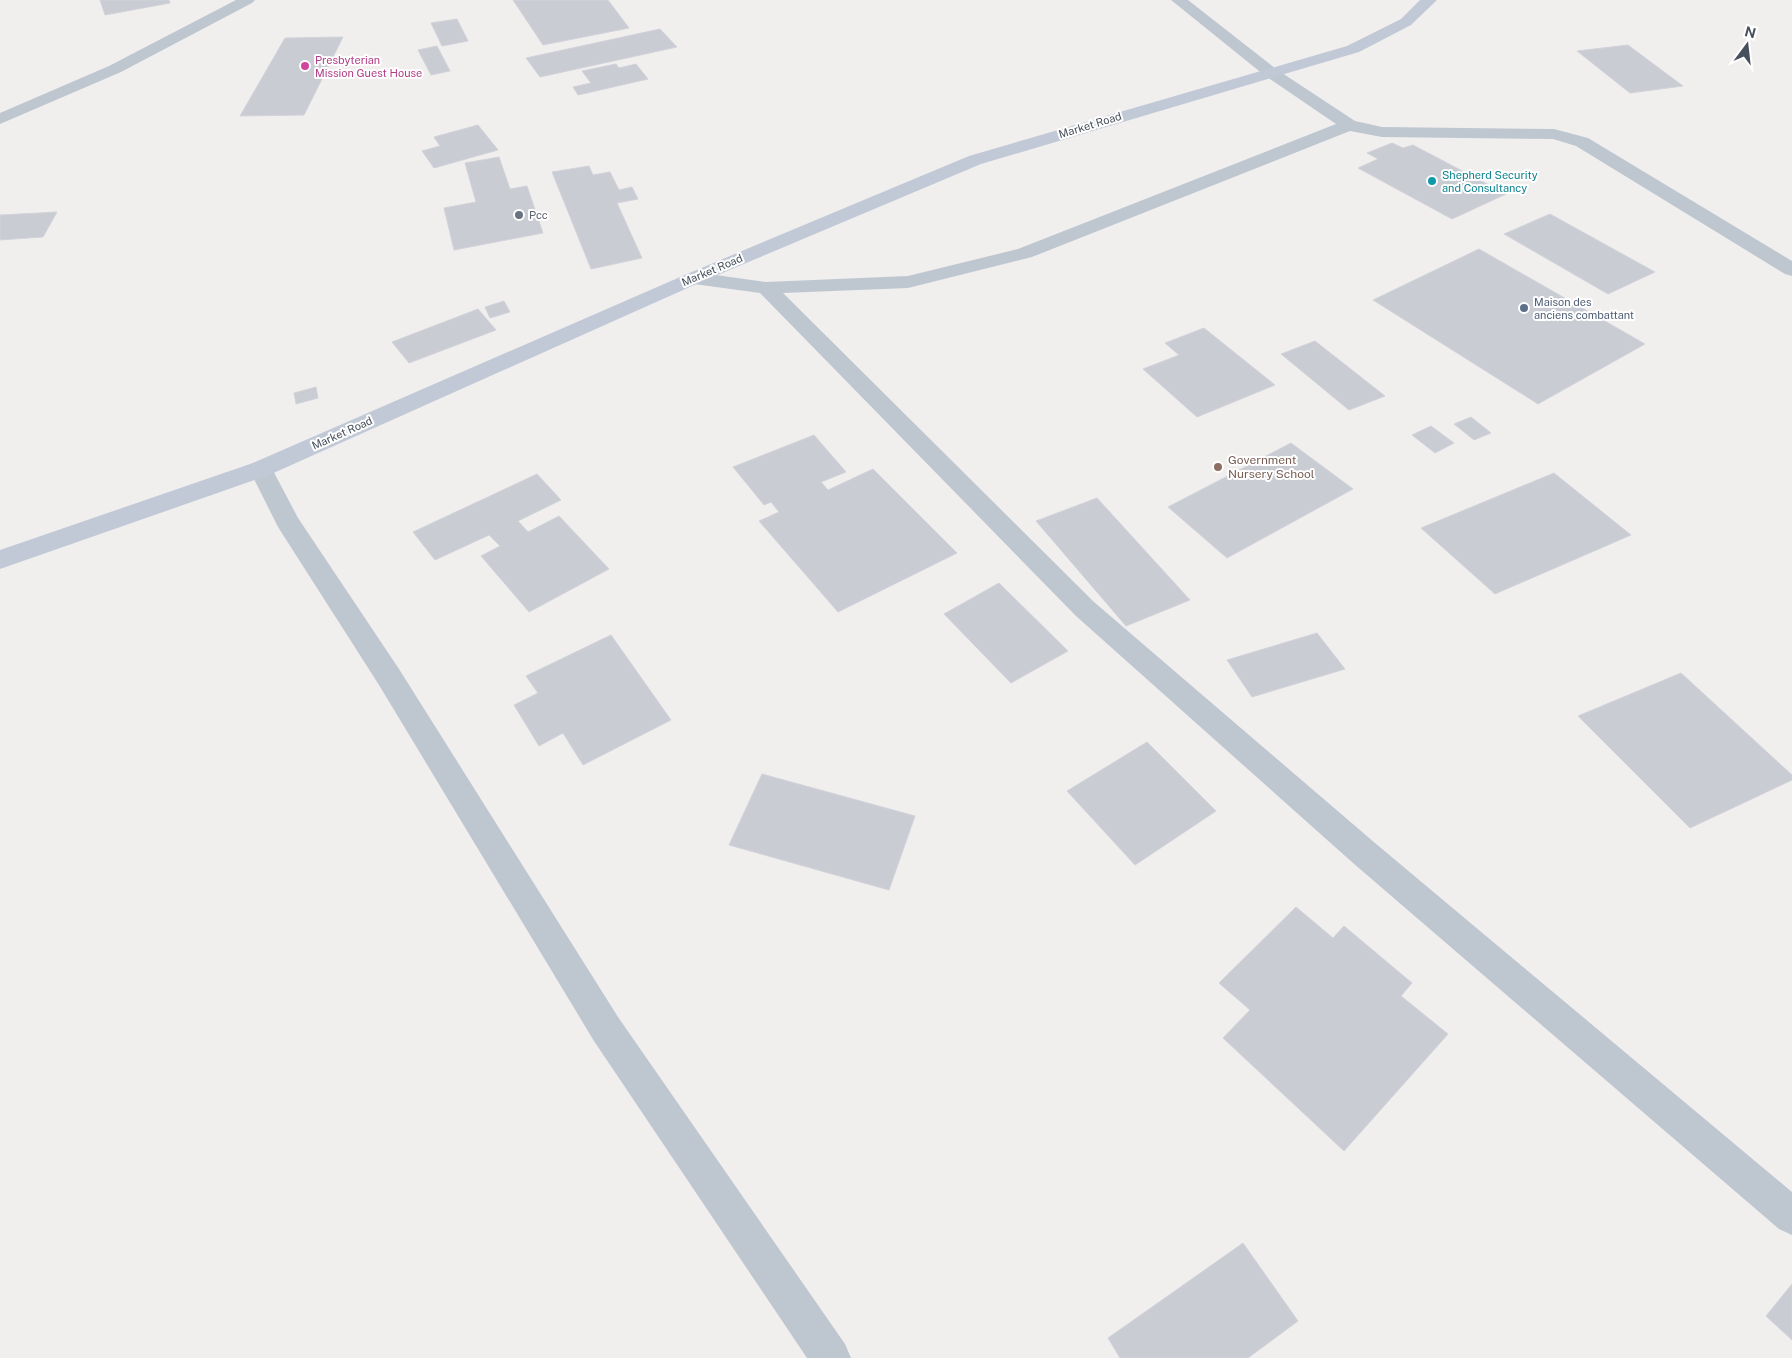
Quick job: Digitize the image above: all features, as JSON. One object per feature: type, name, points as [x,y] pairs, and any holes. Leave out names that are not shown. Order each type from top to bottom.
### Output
[{"type":"main road","name":"Market Road","points":[[0,560],[261,469],[694,278],[975,160],[1270,72],[1353,50],[1406,22],[1429,0]]},
{"type":"street","points":[[0,119],[114,69],[247,0]]},
{"type":"street","points":[[1179,0],[1270,72],[1349,125],[1382,132],[1554,134],[1582,142],[1792,270]]},
{"type":"street","points":[[694,278],[766,288],[908,282],[1025,253],[1349,125]]},
{"type":"street","points":[[766,288],[1085,609],[1364,853],[1792,1216]]},
{"type":"street","points":[[261,469],[287,520],[389,677],[606,1029],[831,1358]]},
{"type":"building","points":[[100,0],[169,0],[170,3],[105,15]]},
{"type":"building","points":[[513,0],[608,0],[629,28],[543,45]]},
{"type":"building","points":[[457,19],[468,41],[442,46],[431,23]]},
{"type":"building","points":[[660,29],[677,47],[540,77],[526,58]]},
{"type":"building","points":[[343,37],[304,115],[240,116],[285,38]]},
{"type":"building","points":[[1628,45],[1683,86],[1630,93],[1577,51]]},
{"type":"building","points":[[437,46],[450,71],[431,75],[418,50]]},
{"type":"building","points":[[616,64],[619,68],[636,64],[648,79],[578,95],[573,87],[591,83],[582,71]]},
{"type":"building","points":[[478,125],[498,150],[434,168],[422,151],[440,146],[434,137]]},
{"type":"building","name":"Shepherd Security and Consultancy","points":[[1392,143],[1403,148],[1413,145],[1506,194],[1452,219],[1358,168],[1378,159],[1367,153]]},
{"type":"building","points":[[499,157],[510,189],[527,186],[543,233],[454,250],[444,208],[476,202],[465,163]]},
{"type":"building","points":[[589,166],[593,175],[610,172],[619,190],[632,187],[638,199],[617,203],[642,258],[591,269],[552,172]]},
{"type":"building","points":[[57,212],[43,237],[0,240],[0,215]]},
{"type":"building","points":[[1550,214],[1655,272],[1608,294],[1504,234]]},
{"type":"building","points":[[1479,249],[1645,344],[1538,404],[1373,300]]},
{"type":"building","points":[[504,301],[510,312],[490,318],[485,307]]},
{"type":"building","points":[[478,309],[496,330],[409,363],[392,342]]},
{"type":"building","points":[[1204,328],[1275,385],[1197,417],[1143,369],[1179,355],[1165,343]]},
{"type":"building","points":[[1315,341],[1385,396],[1349,410],[1281,354]]},
{"type":"building","points":[[316,387],[318,398],[296,404],[294,393]]},
{"type":"building","points":[[1471,417],[1491,433],[1474,440],[1454,424]]},
{"type":"building","points":[[1431,426],[1454,443],[1435,453],[1412,435]]},
{"type":"building","points":[[814,435],[846,472],[821,482],[828,490],[873,469],[957,553],[838,612],[759,521],[779,512],[771,502],[764,505],[733,467]]},
{"type":"building","points":[[1291,443],[1353,489],[1227,558],[1168,507]]},
{"type":"building","points":[[1554,473],[1631,535],[1495,594],[1421,528]]},
{"type":"building","points":[[537,474],[561,500],[518,521],[528,532],[559,516],[609,569],[529,612],[481,556],[500,546],[489,535],[435,560],[413,532]]},
{"type":"building","points":[[1097,498],[1190,600],[1126,626],[1036,521]]},
{"type":"building","points":[[999,583],[1068,651],[1011,683],[944,614]]},
{"type":"building","points":[[1317,633],[1345,669],[1252,697],[1227,660]]},
{"type":"building","points":[[611,635],[671,720],[583,765],[563,733],[539,746],[514,705],[538,693],[526,676]]},
{"type":"building","points":[[1681,673],[1792,775],[1792,780],[1690,828],[1578,716]]},
{"type":"building","points":[[1147,742],[1216,811],[1135,865],[1067,791]]},
{"type":"building","points":[[762,774],[915,816],[889,890],[729,845]]},
{"type":"building","points":[[1296,907],[1333,938],[1344,926],[1412,983],[1401,996],[1448,1034],[1344,1151],[1223,1038],[1250,1010],[1219,983]]},
{"type":"building","points":[[1243,1243],[1298,1321],[1248,1358],[1120,1358],[1108,1338]]},
{"type":"building","points":[[1792,1284],[1792,1340],[1766,1316]]},
{"type":"place","name":"Presbyterian Mission Guest House","points":[[305,66]]},
{"type":"place","name":"Shepherd Security and Consultancy","points":[[1432,181]]},
{"type":"place","name":"Pcc","points":[[519,215]]},
{"type":"place","name":"Maison des anciens combattant","points":[[1524,308]]},
{"type":"place","name":"Government Nursery School","points":[[1218,467]]}]
